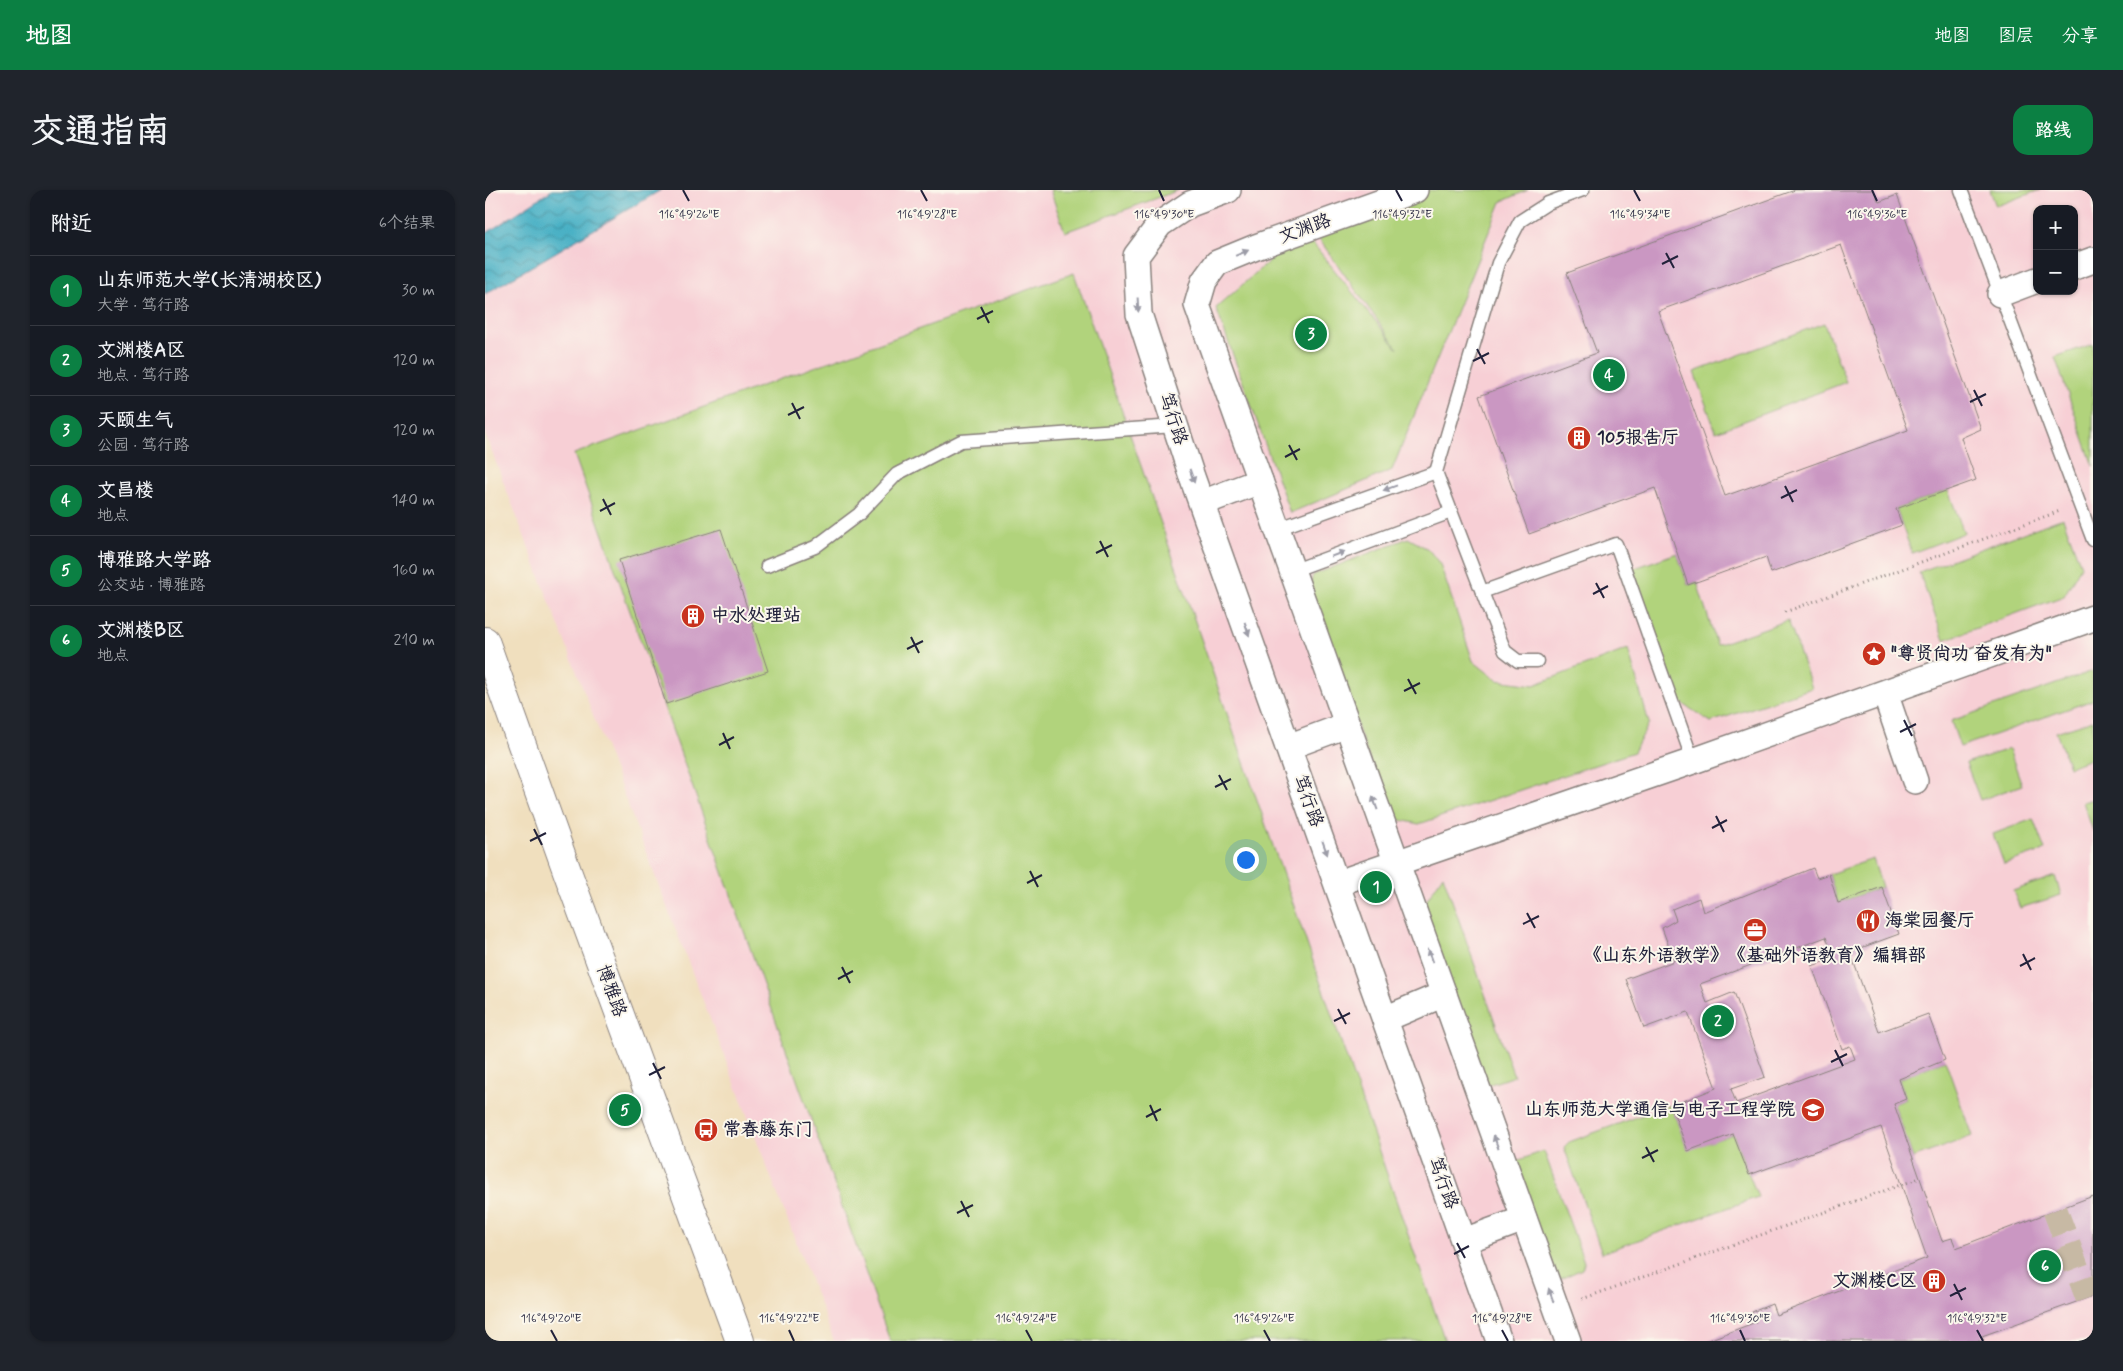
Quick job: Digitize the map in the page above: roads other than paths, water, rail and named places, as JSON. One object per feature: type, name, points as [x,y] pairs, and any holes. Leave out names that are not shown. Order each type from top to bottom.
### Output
[{"type":"street","name":"笃行路","points":[[1228,190],[1190,204],[1160,224],[1135,256],[1139,314],[1175,426],[1499,1341]]},
{"type":"street","name":"文渊路","points":[[1260,481],[1197,305],[1204,281],[1217,263],[1256,247],[1415,190]]},
{"type":"street","points":[[2078,266],[2093,260]]},
{"type":"street","points":[[2000,294],[2033,282]]},
{"type":"street","points":[[1202,502],[1260,481],[1568,1341]]},
{"type":"street","points":[[1338,883],[1693,761],[2093,618]]},
{"type":"street","name":"博雅路","points":[[485,641],[736,1340]]},
{"type":"street","points":[[1885,692],[1915,781]]},
{"type":"street","points":[[1288,747],[1347,725]]},
{"type":"street","points":[[1385,1019],[1444,994]]},
{"type":"street","points":[[1463,1241],[1524,1219]]},
{"type":"lane","points":[[1537,661],[1518,661],[1505,651],[1436,472],[1498,263],[1520,221],[1548,203],[1583,190]]},
{"type":"lane","points":[[1961,190],[2093,540]]},
{"type":"lane","points":[[767,566],[815,547],[859,514],[897,474],[961,441],[1175,426]]},
{"type":"lane","points":[[1277,529],[1436,472]]},
{"type":"lane","points":[[1292,571],[1451,512]]},
{"type":"lane","points":[[1482,592],[1616,544],[1693,761]]},
{"type":"water","points":[[552,190],[661,190],[485,294],[485,234]]},
{"type":"tunnel","points":[[2055,1210],[2088,1298]]},
{"type":"place","name":"天颐生气","points":[[1311,334]]},
{"type":"place","name":"文昌楼","points":[[1609,375]]},
{"type":"place","name":"105报告厅","points":[[1579,438]]},
{"type":"place","name":"中水处理站","points":[[693,616]]},
{"type":"place","name":"\"尊贤尚功 奋发有为\"","points":[[1874,654]]},
{"type":"place","name":"山东师范大学(长清湖校区)","points":[[1376,887]]},
{"type":"place","name":"海棠园餐厅","points":[[1868,921]]},
{"type":"place","name":"《山东外语教学》《基础外语教育》编辑部","points":[[1755,930]]},
{"type":"place","name":"文渊楼A区","points":[[1718,1021]]},
{"type":"place","name":"博雅路大学路","points":[[625,1110]]},
{"type":"place","name":"山东师范大学通信与电子工程学院","points":[[1813,1110]]},
{"type":"place","name":"常春藤东门","points":[[706,1130]]},
{"type":"place","name":"文渊楼B区","points":[[2045,1266]]},
{"type":"place","name":"文渊楼C区","points":[[1934,1281]]}]
